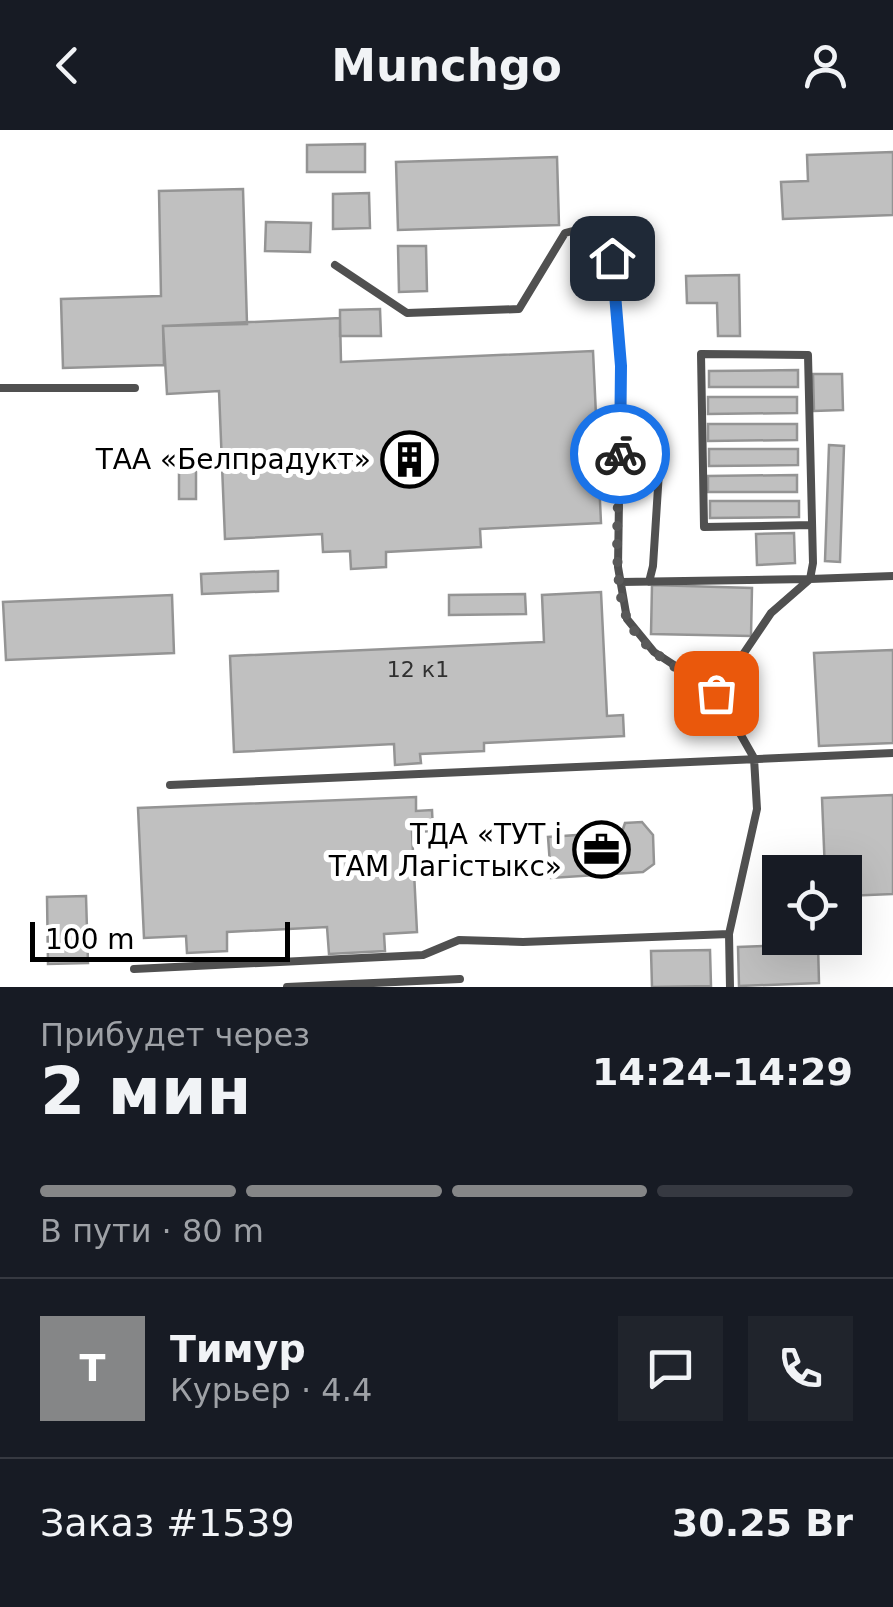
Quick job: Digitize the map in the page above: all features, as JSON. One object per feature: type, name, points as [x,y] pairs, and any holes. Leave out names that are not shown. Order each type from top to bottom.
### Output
[{"type":"lane","points":[[335,265],[407,313],[519,309],[565,233],[606,222],[621,366],[618,567],[627,619],[654,652],[716,693],[754,758],[757,809],[729,934],[730,987]]},
{"type":"lane","points":[[716,693],[771,612],[810,579],[814,563],[808,355],[700,354],[704,527],[812,526]]},
{"type":"lane","points":[[0,388],[135,388]]},
{"type":"lane","points":[[649,582],[660,456]]},
{"type":"lane","points":[[620,582],[893,576]]},
{"type":"lane","points":[[170,785],[893,753]]},
{"type":"lane","points":[[134,969],[423,955],[459,940],[523,942],[729,934]]},
{"type":"lane","points":[[287,987],[460,979]]},
{"type":"building","points":[[365,144],[365,172],[307,172],[307,145]]},
{"type":"building","points":[[893,152],[893,215],[783,219],[781,182],[808,181],[807,155]]},
{"type":"building","points":[[557,157],[559,225],[398,230],[396,162]]},
{"type":"building","points":[[243,189],[247,324],[163,326],[164,365],[63,368],[61,299],[161,296],[159,191]]},
{"type":"building","points":[[369,193],[370,228],[333,229],[333,194]]},
{"type":"building","points":[[266,222],[311,223],[310,252],[265,251]]},
{"type":"building","points":[[398,246],[426,246],[427,291],[399,292]]},
{"type":"building","points":[[739,275],[740,336],[718,336],[717,303],[687,303],[686,276]]},
{"type":"building","points":[[380,309],[381,336],[340,336],[340,310]]},
{"type":"building","name":"ТАА «Белпрадукт»","points":[[340,318],[341,362],[593,351],[601,523],[480,529],[481,547],[386,552],[386,567],[351,569],[350,551],[323,552],[322,534],[225,539],[219,391],[167,394],[163,326]]},
{"type":"building","points":[[798,370],[798,387],[709,387],[709,371]]},
{"type":"building","points":[[813,374],[842,374],[843,410],[814,411]]},
{"type":"building","points":[[708,397],[797,397],[797,413],[708,414]]},
{"type":"building","points":[[708,424],[797,424],[797,440],[708,441]]},
{"type":"building","points":[[829,445],[844,446],[840,562],[825,561]]},
{"type":"building","points":[[709,449],[798,449],[798,465],[709,466]]},
{"type":"building","points":[[179,465],[196,465],[196,499],[179,499]]},
{"type":"building","points":[[797,475],[797,492],[708,492],[708,476]]},
{"type":"building","points":[[710,501],[799,501],[799,517],[710,518]]},
{"type":"building","points":[[794,533],[795,563],[757,565],[756,534]]},
{"type":"building","points":[[278,571],[278,591],[202,594],[201,574]]},
{"type":"building","points":[[652,585],[752,588],[751,636],[651,634]]},
{"type":"building","points":[[601,592],[607,716],[623,715],[624,736],[484,743],[484,751],[420,754],[421,763],[395,765],[394,744],[234,752],[230,656],[544,642],[542,595]]},
{"type":"building","points":[[525,594],[526,614],[449,615],[449,595]]},
{"type":"building","points":[[172,595],[174,653],[6,660],[3,602]]},
{"type":"building","points":[[893,650],[893,743],[819,746],[814,653]]},
{"type":"building","points":[[893,795],[893,894],[862,895],[862,855],[824,855],[822,798]]},
{"type":"building","points":[[416,797],[416,811],[432,810],[433,831],[412,832],[417,932],[384,934],[385,951],[329,954],[327,927],[227,932],[227,951],[187,953],[186,936],[144,938],[138,808]]},
{"type":"building","name":"ТДА «ТУТ і ТАМ Лагістыкс»","points":[[642,822],[653,835],[654,864],[643,872],[551,878],[548,837],[622,832],[625,823]]},
{"type":"building","points":[[86,896],[88,963],[48,964],[47,897]]},
{"type":"building","points":[[762,946],[762,955],[818,955],[819,983],[739,986],[738,947]]},
{"type":"building","points":[[710,950],[711,986],[652,987],[651,951]]},
{"type":"way so far","points":[[620,454],[618,567],[627,619],[654,652],[716,693]]},
{"type":"place","name":"ТАА «Белпрадукт»","points":[[410,459]]},
{"type":"place","name":"ТДА «ТУТ і ТАМ Лагістыкс»","points":[[601,850]]},
{"type":"route","points":[[612,258],[621,366],[620,454]]}]
